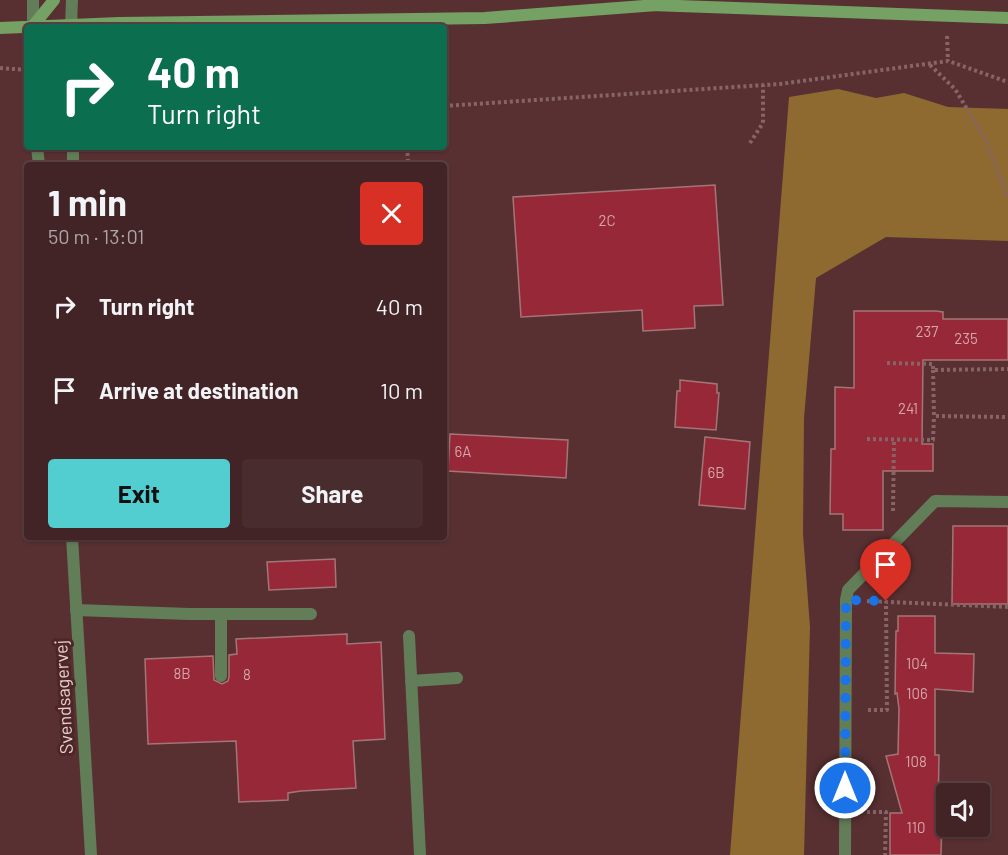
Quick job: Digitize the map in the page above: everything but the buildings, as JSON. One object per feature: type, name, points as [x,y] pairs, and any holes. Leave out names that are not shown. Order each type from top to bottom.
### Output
[{"type":"main road","points":[[35,24],[54,0]]},
{"type":"main road","points":[[608,0],[657,6],[1008,18]]},
{"type":"main road","points":[[174,24],[485,18],[657,6]]},
{"type":"main road","points":[[0,28],[24,27]]},
{"type":"street","points":[[33,0],[33,24]]},
{"type":"street","points":[[71,24],[72,0]]},
{"type":"street","points":[[844,855],[846,600],[848,590],[935,501],[1008,502]]},
{"type":"street","name":"Svendsagervej","points":[[72,540],[91,855]]},
{"type":"street","points":[[76,610],[311,614]]},
{"type":"street","points":[[221,614],[221,676]]},
{"type":"street","points":[[409,636],[420,855]]},
{"type":"street","points":[[411,681],[457,678]]},
{"type":"path","points":[[447,106],[763,86],[948,61],[1008,82]]},
{"type":"path","points":[[929,64],[955,89],[985,139],[1008,197]]},
{"type":"path","points":[[0,68],[24,70]]},
{"type":"path","points":[[750,143],[764,123],[763,86]]},
{"type":"path","points":[[407,150],[408,160]]},
{"type":"path","points":[[867,439],[933,440],[933,364],[887,363]]},
{"type":"path","points":[[933,370],[1008,369]]},
{"type":"path","points":[[934,416],[1008,417]]},
{"type":"path","points":[[846,600],[1008,607]]},
{"type":"path","points":[[845,710],[887,710],[886,601]]},
{"type":"path","points":[[845,811],[886,812],[885,855]]},
{"type":"shaded area","points":[[838,89],[876,98],[904,93],[948,107],[1008,109],[1008,241],[886,237],[816,278],[804,418],[803,534],[810,627],[804,855],[730,855],[789,97]]},
{"type":"route","points":[[845,788],[846,600],[886,601]]}]
